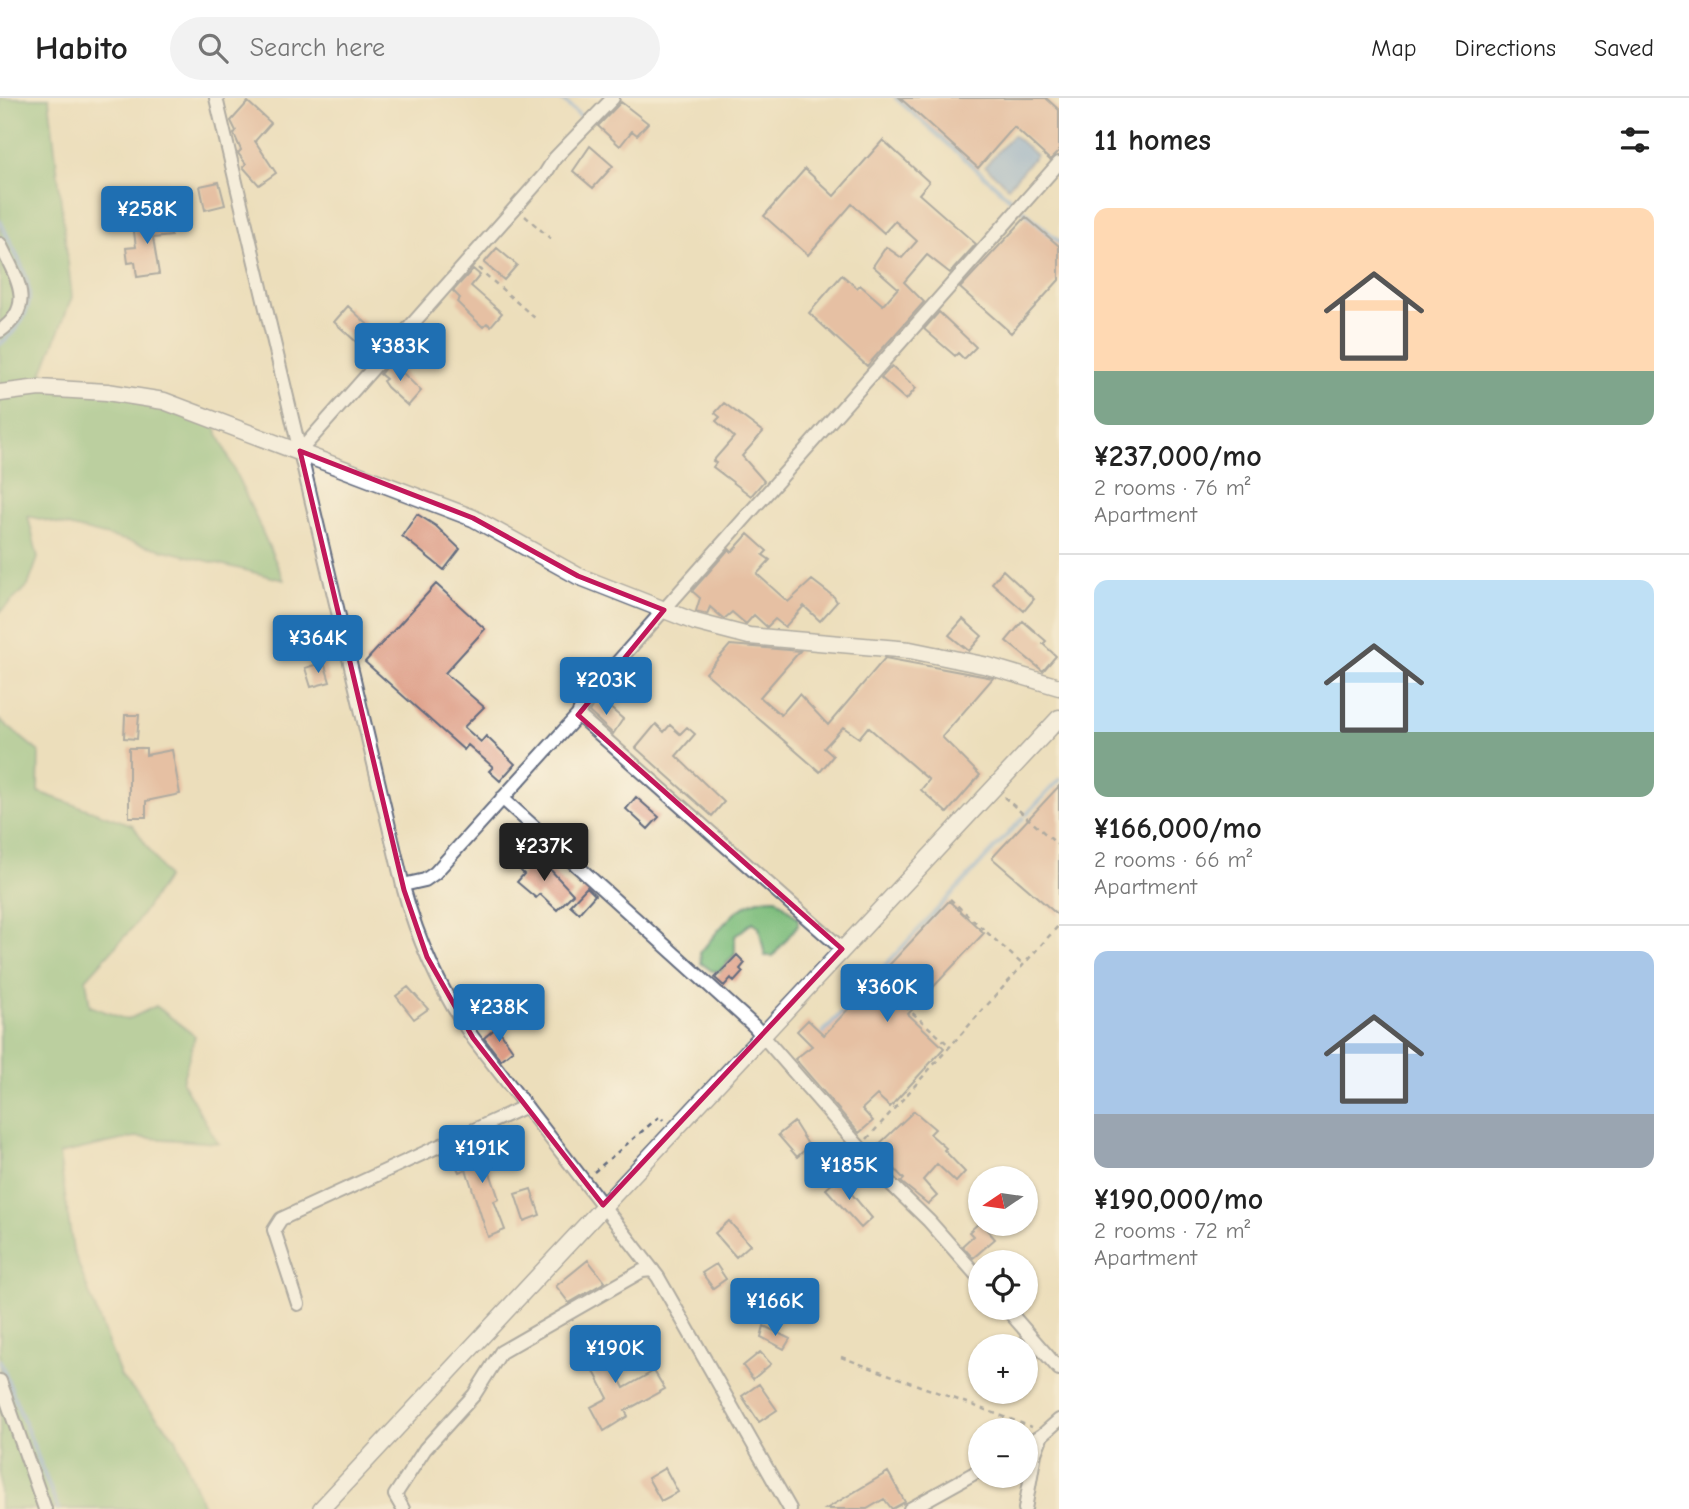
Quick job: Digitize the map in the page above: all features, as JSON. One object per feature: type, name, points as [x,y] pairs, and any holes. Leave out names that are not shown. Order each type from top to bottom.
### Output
[{"type":"street","points":[[216,98],[403,885],[422,946],[447,999],[473,1038],[653,1270],[790,1509]]},
{"type":"street","points":[[300,451],[555,158],[612,98]]},
{"type":"street","points":[[403,885],[425,880],[435,873],[578,715],[585,699],[1059,163]]},
{"type":"street","points":[[0,244],[19,285],[21,310],[14,321],[0,331]]},
{"type":"street","points":[[0,393],[38,388],[151,397],[466,514],[578,576],[664,610],[731,632],[909,650],[988,666],[1059,687]]},
{"type":"street","points":[[578,715],[842,949]]},
{"type":"street","points":[[321,1509],[1059,718]]},
{"type":"street","points":[[502,798],[762,1034],[858,1146],[865,1159],[929,1221],[968,1265]]},
{"type":"street","points":[[298,1304],[274,1230],[281,1219],[526,1106]]},
{"type":"street","points":[[403,1509],[395,1495],[425,1448],[474,1395],[500,1352],[642,1271],[653,1270]]},
{"type":"street","points":[[1016,1320],[1059,1369]]},
{"type":"street","points":[[0,1381],[45,1509]]},
{"type":"street","points":[[1038,1438],[1059,1420]]},
{"type":"street","points":[[1025,1509],[1035,1453],[1042,1436]]},
{"type":"street","points":[[910,1509],[968,1477]]},
{"type":"path","points":[[515,207],[551,239]]},
{"type":"path","points":[[469,260],[536,319]]},
{"type":"path","points":[[993,787],[1059,846]]},
{"type":"path","points":[[950,899],[1024,965]]},
{"type":"path","points":[[858,1146],[878,1129],[1059,925]]},
{"type":"path","points":[[875,980],[951,1047]]},
{"type":"path","points":[[584,1180],[660,1116],[673,1129]]},
{"type":"path","points":[[841,1357],[1028,1424],[1042,1436]]},
{"type":"highlighted area","points":[[300,451],[473,518],[578,576],[664,610],[578,715],[842,949],[603,1205],[473,1038],[427,957],[404,890]]},
{"type":"green space","points":[[0,98],[49,98],[72,297],[42,374],[210,416],[284,580],[28,516],[38,558],[28,586],[0,612]]},
{"type":"green space","points":[[0,720],[39,752],[38,792],[133,825],[167,877],[134,926],[86,979],[90,1006],[127,1020],[156,1006],[195,1036],[182,1082],[218,1143],[135,1137],[59,1154],[73,1250],[121,1377],[176,1438],[204,1509],[0,1509]]},
{"type":"green space","points":[[776,898],[798,918],[798,925],[773,956],[765,956],[759,927],[753,922],[735,936],[735,954],[720,971],[712,971],[701,963],[700,953],[732,915],[752,902]]},
{"type":"water","points":[[1013,135],[1036,155],[1008,187],[985,166]]},
{"type":"building","points":[[900,98],[1046,98],[1059,110],[1059,151],[1050,160],[1014,127],[978,168]]},
{"type":"building","points":[[248,102],[271,123],[255,141],[276,173],[259,185],[243,167],[246,164],[238,153],[241,150],[231,121]]},
{"type":"building","points":[[621,102],[648,123],[637,135],[632,131],[620,146],[598,126]]},
{"type":"building","points":[[883,140],[929,182],[919,194],[976,244],[950,273],[927,255],[904,282],[924,302],[867,366],[809,313],[842,275],[857,288],[860,285],[883,305],[898,288],[873,266],[886,247],[902,258],[917,241],[895,221],[884,233],[852,204],[808,255],[764,216],[805,169],[834,196]]},
{"type":"building","points":[[590,146],[613,166],[593,188],[573,171]]},
{"type":"building","points":[[219,182],[225,205],[205,210],[200,186]]},
{"type":"building","points":[[1026,217],[1059,246],[1059,280],[1011,333],[960,288]]},
{"type":"building","points":[[169,219],[171,236],[153,238],[159,274],[137,277],[135,262],[128,263],[126,248],[136,247],[133,224]]},
{"type":"building","points":[[497,248],[517,265],[504,280],[484,263]]},
{"type":"building","points":[[473,269],[480,275],[471,286],[502,313],[491,326],[487,323],[483,327],[457,302],[460,298],[453,291]]},
{"type":"building","points":[[348,306],[385,341],[372,356],[334,322]]},
{"type":"building","points":[[939,312],[976,347],[964,359],[958,353],[955,356],[924,329]]},
{"type":"building","points":[[395,356],[401,362],[397,367],[421,391],[408,406],[387,387],[383,381],[386,379],[380,374]]},
{"type":"building","points":[[892,366],[916,388],[906,400],[881,378]]},
{"type":"building","points":[[724,403],[763,432],[742,456],[764,481],[751,496],[713,467],[716,463],[713,461],[734,437],[716,421],[720,417],[715,413]]},
{"type":"building","points":[[417,514],[436,526],[460,549],[444,570],[402,536]]},
{"type":"building","points":[[748,534],[767,551],[763,555],[770,560],[757,574],[788,602],[812,580],[834,597],[837,602],[820,621],[804,606],[785,627],[775,619],[767,627],[754,615],[746,624],[732,612],[724,619],[710,607],[707,614],[696,611],[700,598],[692,591],[729,549],[732,552]]},
{"type":"building","points":[[1003,570],[1034,599],[1024,611],[992,583]]},
{"type":"building","points":[[436,584],[485,629],[445,673],[484,707],[464,727],[481,742],[486,736],[515,764],[500,781],[489,771],[493,767],[468,745],[464,750],[365,662]]},
{"type":"building","points":[[963,619],[982,636],[969,651],[949,635]]},
{"type":"building","points":[[1023,621],[1046,641],[1043,644],[1056,656],[1043,671],[1006,641]]},
{"type":"building","points":[[730,645],[800,651],[760,697],[781,715],[799,694],[828,725],[885,658],[993,678],[942,737],[980,775],[947,813],[921,790],[929,780],[868,727],[859,738],[843,727],[824,748],[833,756],[820,772],[706,673]]},
{"type":"building","points":[[324,662],[330,682],[311,687],[305,668]]},
{"type":"building","points":[[595,701],[605,710],[608,706],[623,719],[613,734],[589,712]]},
{"type":"building","points":[[125,715],[139,715],[137,739],[124,738]]},
{"type":"building","points":[[656,724],[664,732],[670,725],[680,734],[687,727],[695,734],[676,756],[724,802],[712,816],[636,748]]},
{"type":"building","points":[[129,748],[146,748],[146,755],[172,750],[180,794],[146,801],[146,817],[129,817]]},
{"type":"building","points":[[1059,786],[1059,916],[992,858]]},
{"type":"building","points":[[636,797],[659,817],[648,829],[626,809]]},
{"type":"building","points":[[535,853],[573,894],[557,910],[540,894],[536,898],[517,882],[524,874],[520,870]]},
{"type":"building","points":[[587,887],[595,895],[579,913],[570,905]]},
{"type":"building","points":[[949,901],[984,933],[908,1014],[944,1048],[890,1107],[877,1095],[862,1109],[873,1121],[859,1133],[795,1059],[812,1046],[797,1031],[808,1020],[824,1035]]},
{"type":"building","points":[[737,955],[745,963],[740,969],[743,972],[734,982],[731,978],[724,986],[715,978]]},
{"type":"building","points":[[408,987],[428,1009],[414,1019],[396,996]]},
{"type":"building","points":[[497,1027],[513,1050],[501,1060],[484,1038]]},
{"type":"building","points":[[914,1111],[935,1129],[930,1134],[946,1148],[944,1150],[965,1172],[956,1182],[937,1164],[923,1180],[937,1196],[928,1204],[901,1182],[904,1179],[875,1148]]},
{"type":"building","points":[[794,1122],[809,1146],[797,1157],[778,1135]]},
{"type":"building","points":[[481,1139],[490,1159],[486,1161],[499,1199],[494,1201],[505,1230],[488,1237],[466,1169],[459,1172],[454,1161],[467,1155],[463,1147]]},
{"type":"building","points":[[841,1176],[848,1184],[845,1186],[872,1218],[861,1228],[826,1189]]},
{"type":"building","points":[[531,1189],[540,1215],[524,1221],[515,1194]]},
{"type":"building","points":[[729,1221],[750,1245],[736,1257],[715,1233]]},
{"type":"building","points":[[973,1236],[992,1236],[995,1239],[982,1250],[968,1250],[968,1253],[962,1246]]},
{"type":"building","points":[[588,1260],[605,1282],[569,1303],[556,1286]]},
{"type":"building","points":[[716,1264],[726,1279],[713,1288],[702,1273]]},
{"type":"building","points":[[764,1326],[790,1339],[784,1349],[761,1337]]},
{"type":"building","points":[[594,1330],[624,1388],[654,1371],[665,1389],[625,1411],[628,1416],[604,1431],[591,1407],[608,1398],[577,1339]]},
{"type":"building","points":[[760,1352],[771,1364],[753,1379],[743,1366]]},
{"type":"building","points":[[759,1384],[777,1410],[759,1422],[742,1396]]},
{"type":"building","points":[[665,1468],[678,1492],[661,1501],[648,1478]]},
{"type":"building","points":[[888,1472],[905,1502],[892,1509],[884,1499],[867,1509],[826,1509]]},
{"type":"waterway","points":[[560,98],[584,119],[570,134]]},
{"type":"waterway","points":[[896,98],[1016,204]]},
{"type":"waterway","points":[[1024,211],[1059,242]]},
{"type":"waterway","points":[[0,221],[23,271],[29,300],[16,329],[0,344]]},
{"type":"waterway","points":[[1027,814],[1059,780]]},
{"type":"waterway","points":[[950,896],[1023,818]]},
{"type":"waterway","points":[[819,1037],[947,899]]},
{"type":"waterway","points":[[0,1361],[58,1509]]}]
